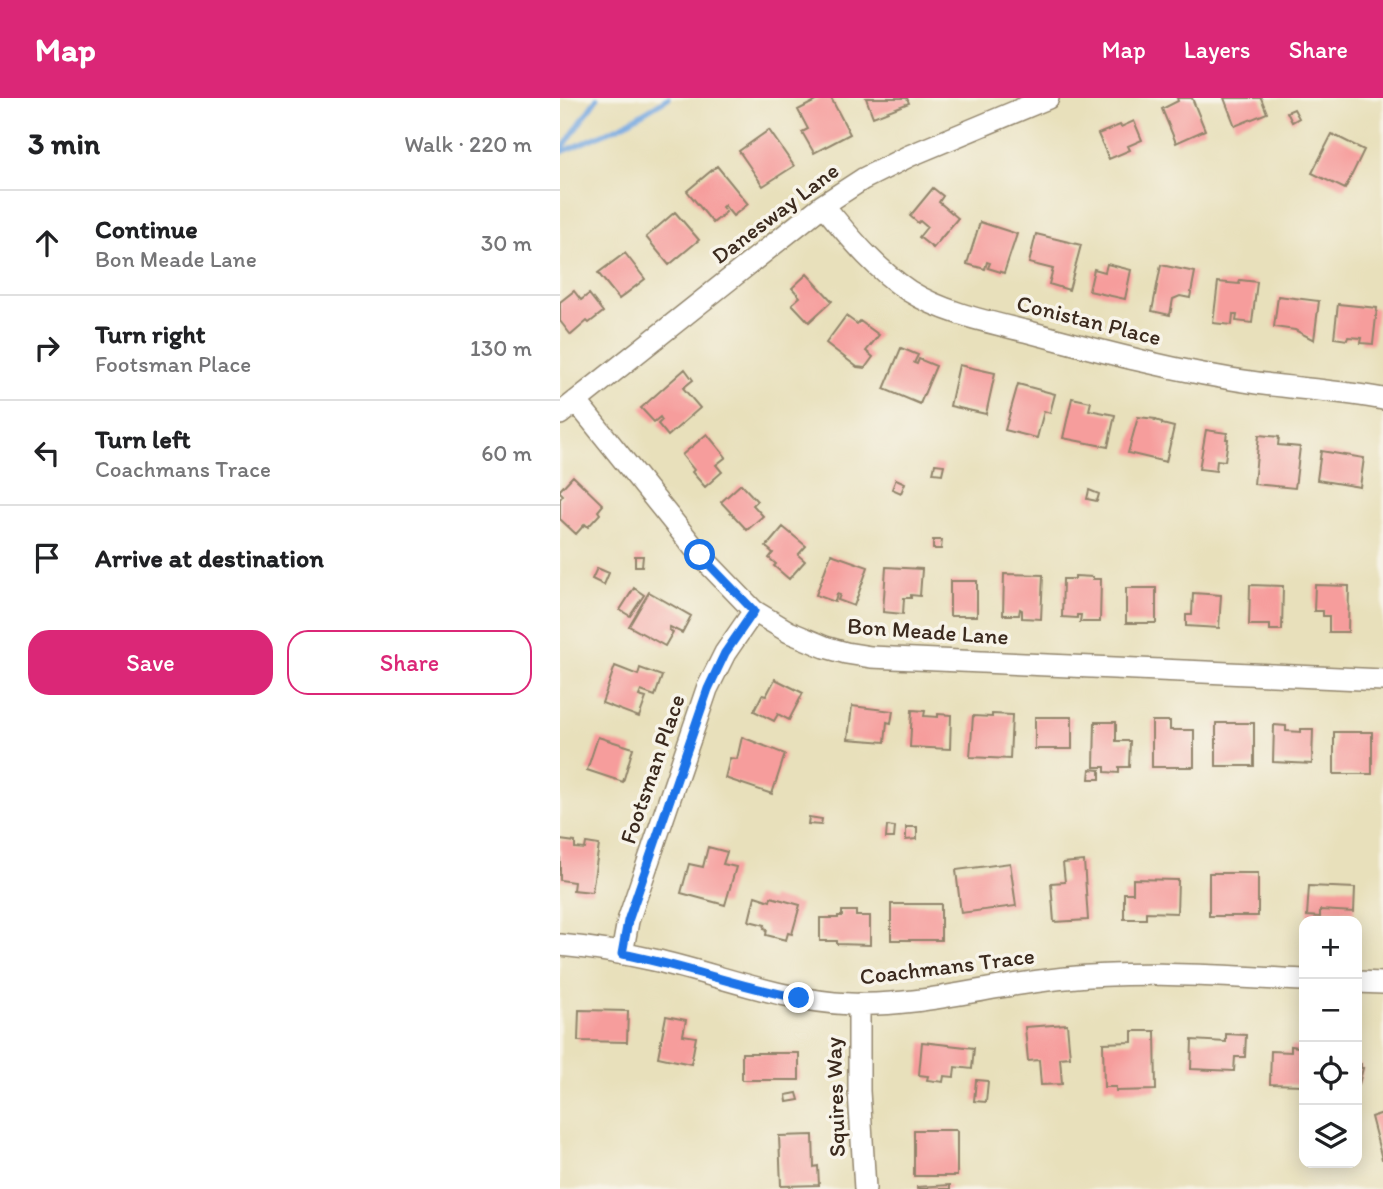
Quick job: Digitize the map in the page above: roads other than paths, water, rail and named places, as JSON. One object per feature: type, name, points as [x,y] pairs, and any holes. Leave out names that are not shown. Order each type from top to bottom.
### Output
[{"type":"street","name":"Danesway Lane","points":[[568,408],[823,205],[863,179],[909,156],[1048,98]]},
{"type":"street","name":"Conistan Place","points":[[823,205],[860,250],[885,274],[911,292],[942,306],[1016,329],[1167,367],[1256,383],[1383,400]]},
{"type":"street","name":"Bon Meade Lane","points":[[568,408],[754,611],[789,632],[825,647],[871,657],[1383,680]]},
{"type":"street","name":"Footsman Place","points":[[622,954],[628,921],[708,689],[725,653],[754,611]]},
{"type":"street","name":"Coachmans Trace","points":[[560,945],[655,960],[775,993],[848,1004],[905,1002],[1022,982],[1110,974],[1299,980]]},
{"type":"street","points":[[1362,982],[1383,983]]},
{"type":"street","name":"Squires Way","points":[[859,1004],[859,1091],[865,1189]]},
{"type":"waterway","points":[[560,152],[597,98]]},
{"type":"waterway","points":[[560,153],[623,125],[668,98]]}]
